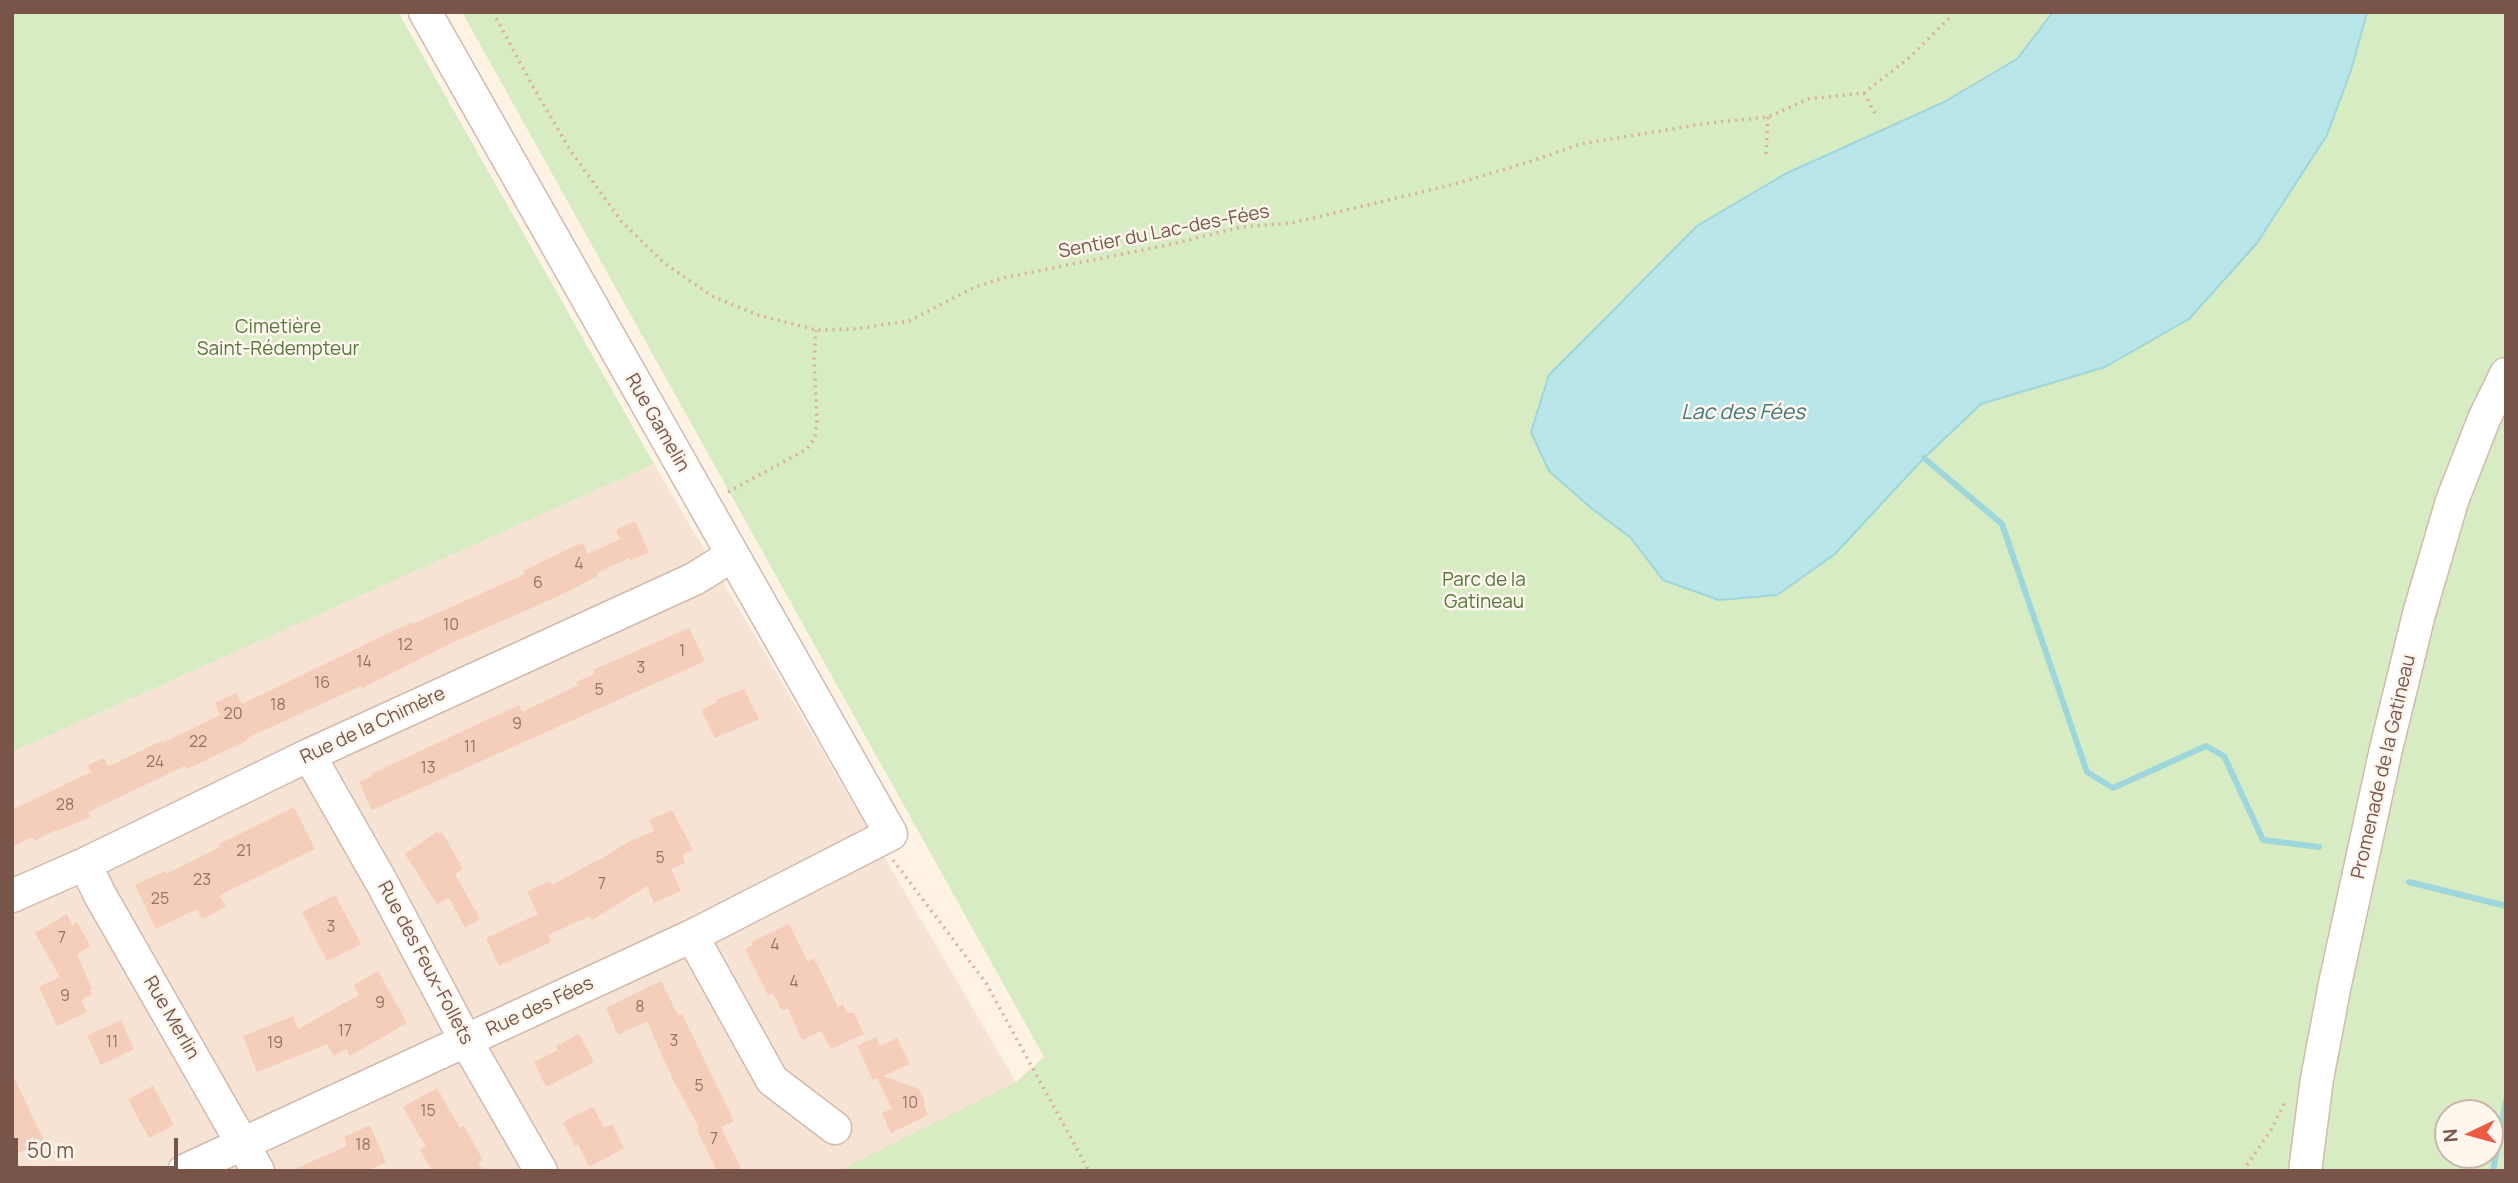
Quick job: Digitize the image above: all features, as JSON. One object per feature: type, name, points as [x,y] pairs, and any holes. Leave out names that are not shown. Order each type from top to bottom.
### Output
[{"type":"street","name":"Rue Gamelin","points":[[425,12],[891,834]]},
{"type":"street","name":"Promenade de la Gatineau","points":[[2305,1171],[2313,1102],[2335,985],[2386,749],[2419,614],[2452,501],[2484,419],[2506,374]]},
{"type":"street","name":"Rue de la Chimère","points":[[12,896],[85,864],[309,755],[694,579],[733,555]]},
{"type":"street","name":"Rue des Feux-Follets","points":[[309,755],[382,883],[466,1041],[541,1171]]},
{"type":"street","name":"Rue des Fées","points":[[184,1171],[692,936],[891,834]]},
{"type":"street","name":"Rue Merlin","points":[[85,864],[100,895],[258,1171]]},
{"type":"street","points":[[692,936],[772,1080],[835,1128]]},
{"type":"path","name":"Sentier du Lac-des-Fées","points":[[493,12],[572,153],[622,222],[664,263],[712,296],[758,314],[816,330],[855,329],[909,321],[975,287],[1003,278],[1241,227],[1292,223],[1442,188],[1580,144],[1709,123],[1768,117],[1808,99],[1864,93]]},
{"type":"path","points":[[1876,115],[1864,93],[1909,58],[1950,18],[1951,12]]},
{"type":"path","points":[[1766,154],[1768,117]]},
{"type":"path","points":[[704,505],[807,449],[815,437],[816,330]]},
{"type":"path","points":[[891,834],[893,861],[986,983],[1089,1171]]},
{"type":"shaded area","points":[[654,464],[1016,1082],[838,1171],[12,1171],[12,752]]},
{"type":"green space","name":"Cimetière Saint-Rédempteur","points":[[12,12],[398,12],[654,464],[12,752]]},
{"type":"green space","name":"Parc de la Gatineau","points":[[462,12],[2506,12],[2506,1171],[838,1171],[1016,1082],[1044,1057]]},
{"type":"water","name":"Lac des Fées","points":[[2053,12],[2367,12],[2352,67],[2327,135],[2257,243],[2189,319],[2105,367],[1981,404],[1924,458],[1835,554],[1777,595],[1719,600],[1663,580],[1631,538],[1549,471],[1531,432],[1549,375],[1697,226],[1785,174],[1944,102],[2017,59]]},
{"type":"building","points":[[635,521],[649,552],[597,573],[598,576],[559,596],[451,643],[362,688],[361,686],[247,738],[248,740],[187,769],[185,766],[88,812],[90,817],[34,841],[32,837],[12,847],[12,810],[91,772],[88,765],[104,758],[108,766],[161,741],[162,743],[220,715],[215,703],[236,693],[242,704],[412,622],[413,624],[525,574],[523,571],[574,546],[583,543],[588,554],[620,539],[616,530]]},
{"type":"building","points":[[689,628],[705,661],[372,810],[359,782],[372,776],[371,774],[519,705],[522,712],[578,685],[576,682],[595,674],[593,670]]},
{"type":"building","points":[[744,689],[759,719],[715,738],[701,710],[717,702],[716,700]]},
{"type":"building","points":[[294,807],[315,849],[220,896],[226,907],[202,919],[197,909],[156,929],[135,885],[165,871],[166,874]]},
{"type":"building","points":[[672,810],[693,850],[682,855],[685,863],[671,869],[681,891],[654,903],[647,886],[592,920],[590,916],[548,935],[551,942],[499,966],[486,938],[538,914],[527,892],[550,881],[552,885],[630,841],[654,831],[649,820]]},
{"type":"building","points":[[438,831],[439,834],[442,832],[463,869],[455,874],[480,919],[465,928],[449,898],[437,904],[405,854]]},
{"type":"building","points":[[335,895],[361,944],[327,961],[302,912]]},
{"type":"building","points":[[67,914],[72,925],[77,922],[90,946],[77,954],[92,994],[81,1000],[87,1012],[57,1026],[39,987],[60,977],[35,933]]},
{"type":"building","points":[[789,924],[808,962],[814,958],[838,1007],[843,1004],[847,1013],[854,1013],[864,1034],[831,1049],[821,1031],[802,1040],[788,1008],[782,1011],[773,993],[768,995],[745,949],[753,945],[751,942]]},
{"type":"building","points":[[378,971],[407,1023],[350,1056],[346,1049],[334,1056],[327,1044],[257,1072],[243,1036],[293,1016],[298,1029],[359,995],[354,985]]},
{"type":"building","points":[[661,981],[678,1015],[682,1014],[734,1121],[721,1127],[742,1171],[717,1171],[696,1128],[699,1127],[674,1082],[647,1021],[618,1035],[606,1008]]},
{"type":"building","points":[[121,1020],[134,1049],[101,1065],[87,1036]]},
{"type":"building","points":[[579,1034],[594,1062],[546,1087],[534,1062],[558,1050],[556,1046]]},
{"type":"building","points":[[876,1037],[880,1046],[897,1038],[910,1064],[883,1076],[919,1089],[928,1115],[891,1133],[882,1113],[892,1109],[877,1078],[873,1080],[857,1046]]},
{"type":"building","points":[[12,1073],[44,1141],[12,1156]]},
{"type":"building","points":[[153,1086],[174,1125],[149,1138],[128,1099]]},
{"type":"building","points":[[437,1088],[460,1128],[464,1126],[483,1160],[478,1162],[483,1171],[432,1171],[420,1150],[426,1147],[403,1107]]},
{"type":"building","points":[[593,1107],[604,1128],[612,1124],[624,1148],[589,1167],[563,1122]]},
{"type":"building","points":[[370,1125],[386,1162],[367,1171],[290,1171],[347,1146],[344,1137]]},
{"type":"waterway","points":[[1924,458],[2002,524],[2087,772],[2113,788],[2206,746],[2224,756],[2263,840],[2319,847]]},
{"type":"waterway","points":[[2409,882],[2506,906]]},
{"type":"waterway","points":[[2493,1171],[2506,1100]]}]
